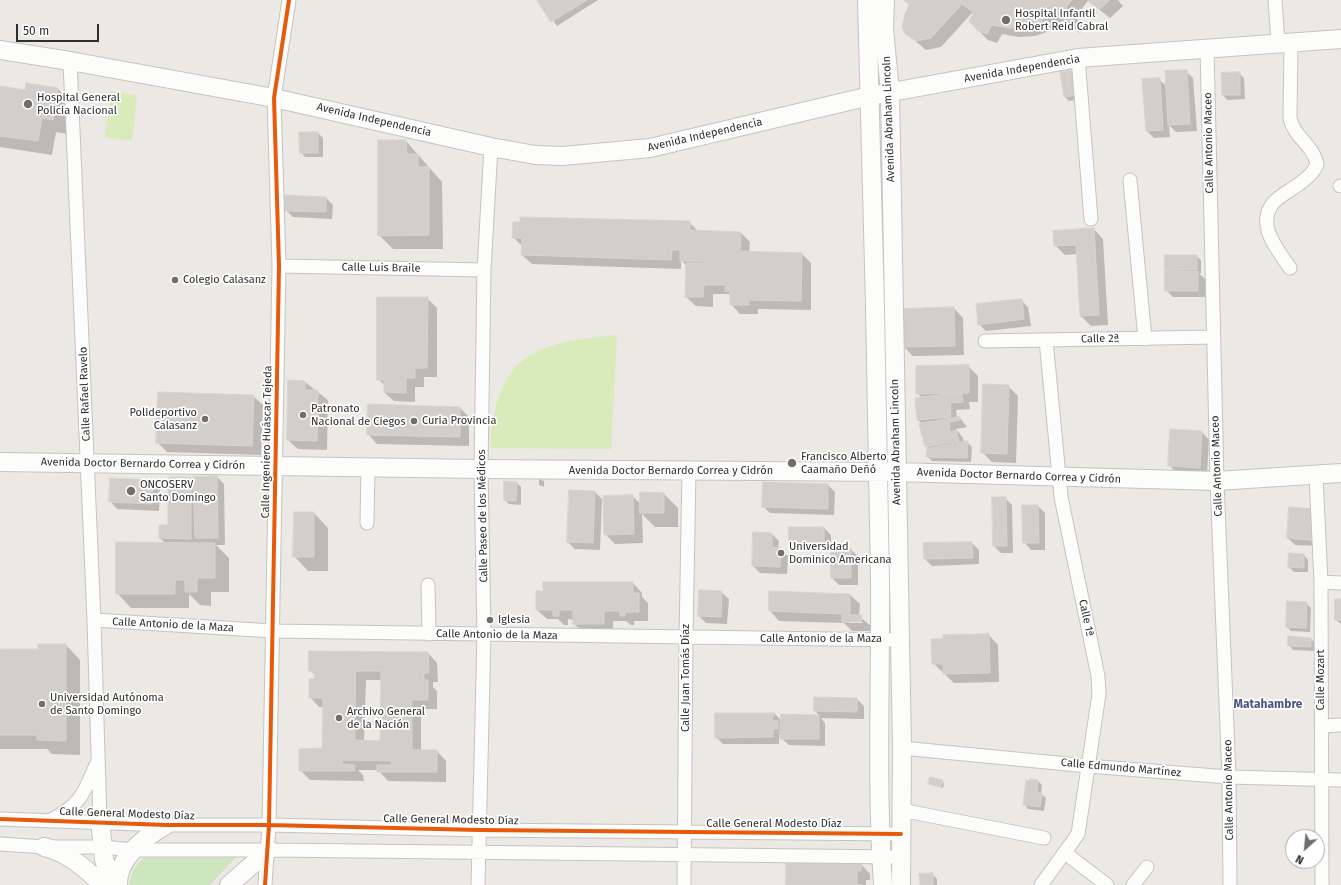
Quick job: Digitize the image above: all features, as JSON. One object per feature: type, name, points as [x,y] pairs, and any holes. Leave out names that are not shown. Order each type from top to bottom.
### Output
[{"type":"main road","name":"Avenida Abraham Lincoln","points":[[867,0],[878,472],[880,834],[883,885]]},
{"type":"main road","name":"Avenida Abraham Lincoln","points":[[885,0],[884,29],[890,92],[902,748],[900,857],[901,885]]},
{"type":"main road","name":"Avenida Independencia","points":[[0,50],[70,61],[274,98],[491,147],[535,155],[563,156],[650,148],[870,96],[1078,58],[1341,39]]},
{"type":"main road","name":"Avenida Doctor Bernardo Correa y Cidrón","points":[[0,462],[481,469],[896,472],[1217,481],[1316,476],[1341,473]]},
{"type":"main road","name":"Calle Rafael Ravelo","points":[[100,821],[102,847],[106,870],[111,885]]},
{"type":"main road","points":[[118,885],[122,867],[134,850],[147,838],[166,825]]},
{"type":"main road","points":[[44,847],[58,850],[89,872],[103,885]]},
{"type":"main road","points":[[229,885],[268,850]]},
{"type":"street","name":"Calle Ingeniero Huáscar Tejeda","points":[[265,885],[269,825],[279,266],[274,98],[289,0]]},
{"type":"street","points":[[1275,0],[1285,43],[1292,128],[1309,148],[1315,157],[1317,164],[1310,175],[1274,202],[1269,212],[1267,228],[1270,238],[1290,268]]},
{"type":"street","name":"Calle Antonio Maceo","points":[[1207,48],[1217,481],[1229,777],[1230,885]]},
{"type":"street","points":[[1078,58],[1091,219]]},
{"type":"street","name":"Calle Rafael Ravelo","points":[[70,61],[88,463],[100,821]]},
{"type":"street","name":"Calle Paseo de los Médicos","points":[[478,885],[484,634],[481,469],[484,270],[491,147]]},
{"type":"street","points":[[1130,180],[1145,339]]},
{"type":"street","name":"Calle Luis Braile","points":[[279,266],[484,270]]},
{"type":"street","name":"Calle 2ª","points":[[985,341],[1214,337]]},
{"type":"street","name":"Calle 1ª","points":[[1041,885],[1079,832],[1099,694],[1099,686],[1072,556],[1058,477],[1046,340]]},
{"type":"street","points":[[367,523],[368,467]]},
{"type":"street","name":"Calle Juan Tomás Díaz","points":[[684,885],[689,471]]},
{"type":"street","name":"Calle Mozart","points":[[1316,476],[1321,582],[1322,885]]},
{"type":"street","points":[[1321,582],[1341,583]]},
{"type":"street","points":[[428,585],[429,634]]},
{"type":"street","name":"Calle Antonio de la Maza","points":[[94,620],[272,631],[900,640]]},
{"type":"street","points":[[1322,726],[1341,725]]},
{"type":"street","name":"Calle Edmundo Martínez","points":[[902,748],[1088,766],[1229,777],[1341,780]]},
{"type":"street","points":[[49,821],[68,810],[83,796],[98,761]]},
{"type":"street","points":[[901,810],[1044,838]]},
{"type":"street","name":"Calle General Modesto Díaz","points":[[0,819],[100,821],[166,825],[269,825],[479,830],[901,834]]},
{"type":"street","points":[[0,844],[44,847],[102,847],[134,850],[268,850],[900,857]]},
{"type":"street","points":[[1065,853],[1107,885]]},
{"type":"street","points":[[1133,885],[1147,867]]},
{"type":"green space","points":[[111,91],[137,95],[132,141],[105,137]]},
{"type":"green space","points":[[617,335],[611,449],[490,448],[492,428],[499,397],[507,378],[523,360],[547,347],[561,343]]},
{"type":"green space","points":[[146,854],[239,854],[210,885],[129,885],[133,870]]},
{"type":"building","points":[[537,0],[587,0],[551,22]]},
{"type":"building","name":"Hospital Infantil Robert Reid Cabral","points":[[904,0],[1072,0],[1066,7],[1076,17],[1070,25],[1059,14],[1052,12],[1040,22],[1026,27],[1009,28],[992,25],[987,34],[978,31],[969,21],[974,13],[962,4],[931,38],[916,41],[905,34],[902,27],[909,5]]},
{"type":"building","name":"Hospital Infantil Robert Reid Cabral","points":[[1088,0],[1110,0],[1100,9]]},
{"type":"building","points":[[1075,70],[1079,95],[1071,96],[1067,71]]},
{"type":"building","points":[[1187,70],[1190,124],[1168,125],[1165,71]]},
{"type":"building","points":[[1067,71],[1071,96],[1064,97],[1060,72]]},
{"type":"building","points":[[1240,72],[1240,95],[1222,95],[1221,73]]},
{"type":"building","points":[[1160,78],[1163,130],[1146,131],[1142,79]]},
{"type":"building","name":"Hospital General Policia Nacional","points":[[26,83],[58,88],[53,120],[42,118],[38,141],[0,136],[0,86],[25,90]]},
{"type":"building","points":[[299,132],[318,132],[318,153],[300,153]]},
{"type":"building","points":[[378,140],[406,140],[407,154],[418,154],[418,167],[429,167],[429,235],[378,236]]},
{"type":"building","points":[[285,195],[326,197],[326,212],[285,211]]},
{"type":"building","points":[[520,217],[690,221],[690,230],[741,232],[740,251],[802,253],[801,301],[749,300],[749,305],[730,305],[730,291],[725,291],[726,285],[704,285],[703,297],[685,297],[686,263],[704,263],[704,261],[680,261],[680,250],[672,250],[671,260],[521,255],[522,238],[512,238],[513,222],[520,222]]},
{"type":"building","points":[[1094,228],[1099,315],[1080,316],[1076,245],[1054,246],[1053,231]]},
{"type":"building","points":[[1165,255],[1197,255],[1197,269],[1165,270]]},
{"type":"building","points":[[1165,271],[1198,271],[1198,291],[1165,291]]},
{"type":"building","points":[[377,297],[428,297],[427,368],[415,368],[415,378],[406,378],[406,393],[384,392],[384,380],[377,380]]},
{"type":"building","points":[[1022,299],[1024,319],[978,325],[976,304]]},
{"type":"building","points":[[954,307],[955,346],[903,347],[902,309]]},
{"type":"building","points":[[969,365],[969,393],[916,394],[916,366]]},
{"type":"building","name":"Patronato Nacional de Ciegos","points":[[288,380],[305,381],[305,390],[318,390],[317,441],[287,440]]},
{"type":"building","points":[[983,384],[1009,385],[1007,454],[981,453]]},
{"type":"building","name":"Polideportivo Calasanz","points":[[158,392],[254,395],[252,446],[156,443]]},
{"type":"building","points":[[962,393],[963,402],[950,403],[951,417],[917,420],[915,398]]},
{"type":"building","name":"Curia Provincia","points":[[368,404],[460,407],[460,437],[367,435]]},
{"type":"building","points":[[960,417],[960,420],[949,422],[950,432],[956,430],[959,441],[925,447],[919,424]]},
{"type":"building","points":[[1170,429],[1202,431],[1200,468],[1168,466]]},
{"type":"building","points":[[968,441],[967,458],[926,457],[927,449]]},
{"type":"building","points":[[217,476],[218,538],[195,538],[193,477]]},
{"type":"building","points":[[170,477],[191,477],[191,539],[159,538],[159,525],[168,525],[168,481]]},
{"type":"building","name":"ONCOSERV Santo Domingo","points":[[110,478],[153,480],[152,504],[109,502]]},
{"type":"building","points":[[504,481],[517,482],[516,501],[504,500]]},
{"type":"building","points":[[763,482],[828,484],[828,509],[762,507]]},
{"type":"building","points":[[569,490],[595,491],[593,543],[567,542]]},
{"type":"building","points":[[640,492],[664,493],[664,513],[640,513]]},
{"type":"building","points":[[633,495],[634,534],[604,535],[603,496]]},
{"type":"building","points":[[992,497],[1006,497],[1007,546],[993,546]]},
{"type":"building","points":[[1022,505],[1038,505],[1039,543],[1023,543]]},
{"type":"building","points":[[1289,507],[1315,509],[1313,540],[1287,538]]},
{"type":"building","points":[[294,512],[314,512],[314,557],[293,557]]},
{"type":"building","points":[[789,527],[824,527],[824,544],[789,545]]},
{"type":"building","points":[[753,532],[772,533],[772,547],[781,548],[780,567],[752,566]]},
{"type":"building","points":[[116,542],[215,543],[215,578],[197,578],[197,592],[185,592],[185,580],[175,580],[175,594],[116,594]]},
{"type":"building","points":[[972,542],[973,558],[924,559],[923,543]]},
{"type":"building","points":[[831,548],[851,548],[851,578],[831,578]]},
{"type":"building","points":[[1289,553],[1304,554],[1304,568],[1288,567]]},
{"type":"building","points":[[543,582],[633,582],[633,593],[639,593],[639,612],[625,612],[625,616],[620,616],[620,611],[604,611],[604,624],[573,624],[573,610],[559,610],[559,616],[553,616],[553,610],[536,610],[536,591],[543,591]]},
{"type":"building","points":[[699,590],[722,591],[721,617],[698,616]]},
{"type":"building","points":[[769,591],[850,594],[850,615],[862,615],[861,622],[842,622],[842,614],[769,611]]},
{"type":"building","points":[[1335,599],[1341,599],[1341,620],[1335,620]]},
{"type":"building","points":[[1287,601],[1307,602],[1306,628],[1286,627]]},
{"type":"building","points":[[989,634],[990,673],[943,674],[943,664],[932,664],[931,639],[943,639],[943,635]]},
{"type":"building","points":[[1288,636],[1311,638],[1311,647],[1288,646]]},
{"type":"building","points":[[38,644],[66,644],[66,741],[37,740],[37,735],[0,735],[0,649],[38,649]]},
{"type":"building","name":"Archivo General de la Nación","points":[[309,651],[428,652],[429,673],[424,673],[424,680],[428,680],[428,700],[412,700],[412,750],[437,750],[437,772],[377,772],[377,765],[391,765],[392,761],[342,760],[342,764],[354,765],[355,771],[299,771],[299,749],[322,748],[323,698],[309,698],[309,679],[314,679],[314,671],[309,671]],"holes":[[[356,671],[381,671],[380,741],[355,740]]]},
{"type":"building","points":[[814,697],[857,698],[857,712],[814,711]]},
{"type":"building","points":[[715,713],[775,713],[771,720],[778,721],[778,729],[773,729],[773,737],[715,738]]},
{"type":"building","points":[[781,714],[819,715],[819,739],[780,739]]},
{"type":"building","points":[[930,777],[943,780],[941,787],[928,784]]},
{"type":"building","points":[[1030,779],[1038,780],[1037,792],[1042,793],[1040,807],[1023,805],[1026,780],[1030,781]]},
{"type":"building","points":[[786,863],[861,863],[861,871],[857,871],[857,884],[862,885],[786,885]]},
{"type":"building","points":[[933,873],[933,885],[920,885],[919,874]]},
{"type":"cycle path","points":[[265,885],[269,825],[279,266],[274,98],[289,0]]},
{"type":"cycle path","points":[[0,819],[166,825],[269,825],[479,830],[901,834]]},
{"type":"place","name":"Hospital Infantil Robert Reid Cabral","points":[[1006,20]]},
{"type":"place","name":"Hospital General Policia Nacional","points":[[28,104]]},
{"type":"place","name":"Colegio Calasanz","points":[[175,280]]},
{"type":"place","name":"Patronato Nacional de Ciegos","points":[[303,415]]},
{"type":"place","name":"Polideportivo Calasanz","points":[[205,419]]},
{"type":"place","name":"Curia Provincia","points":[[414,421]]},
{"type":"place","name":"Francisco Alberto Caamaño Deñó","points":[[792,463]]},
{"type":"place","name":"ONCOSERV Santo Domingo","points":[[131,491]]},
{"type":"place","name":"Universidad Dominico Americana","points":[[781,553]]},
{"type":"place","name":"Iglesia","points":[[490,620]]},
{"type":"place","name":"Universidad Autónoma de Santo Domingo","points":[[42,704]]},
{"type":"place","name":"Archivo General de la Nación","points":[[339,718]]},
{"type":"district","name":"Matahambre","points":[[1268,705]]}]
